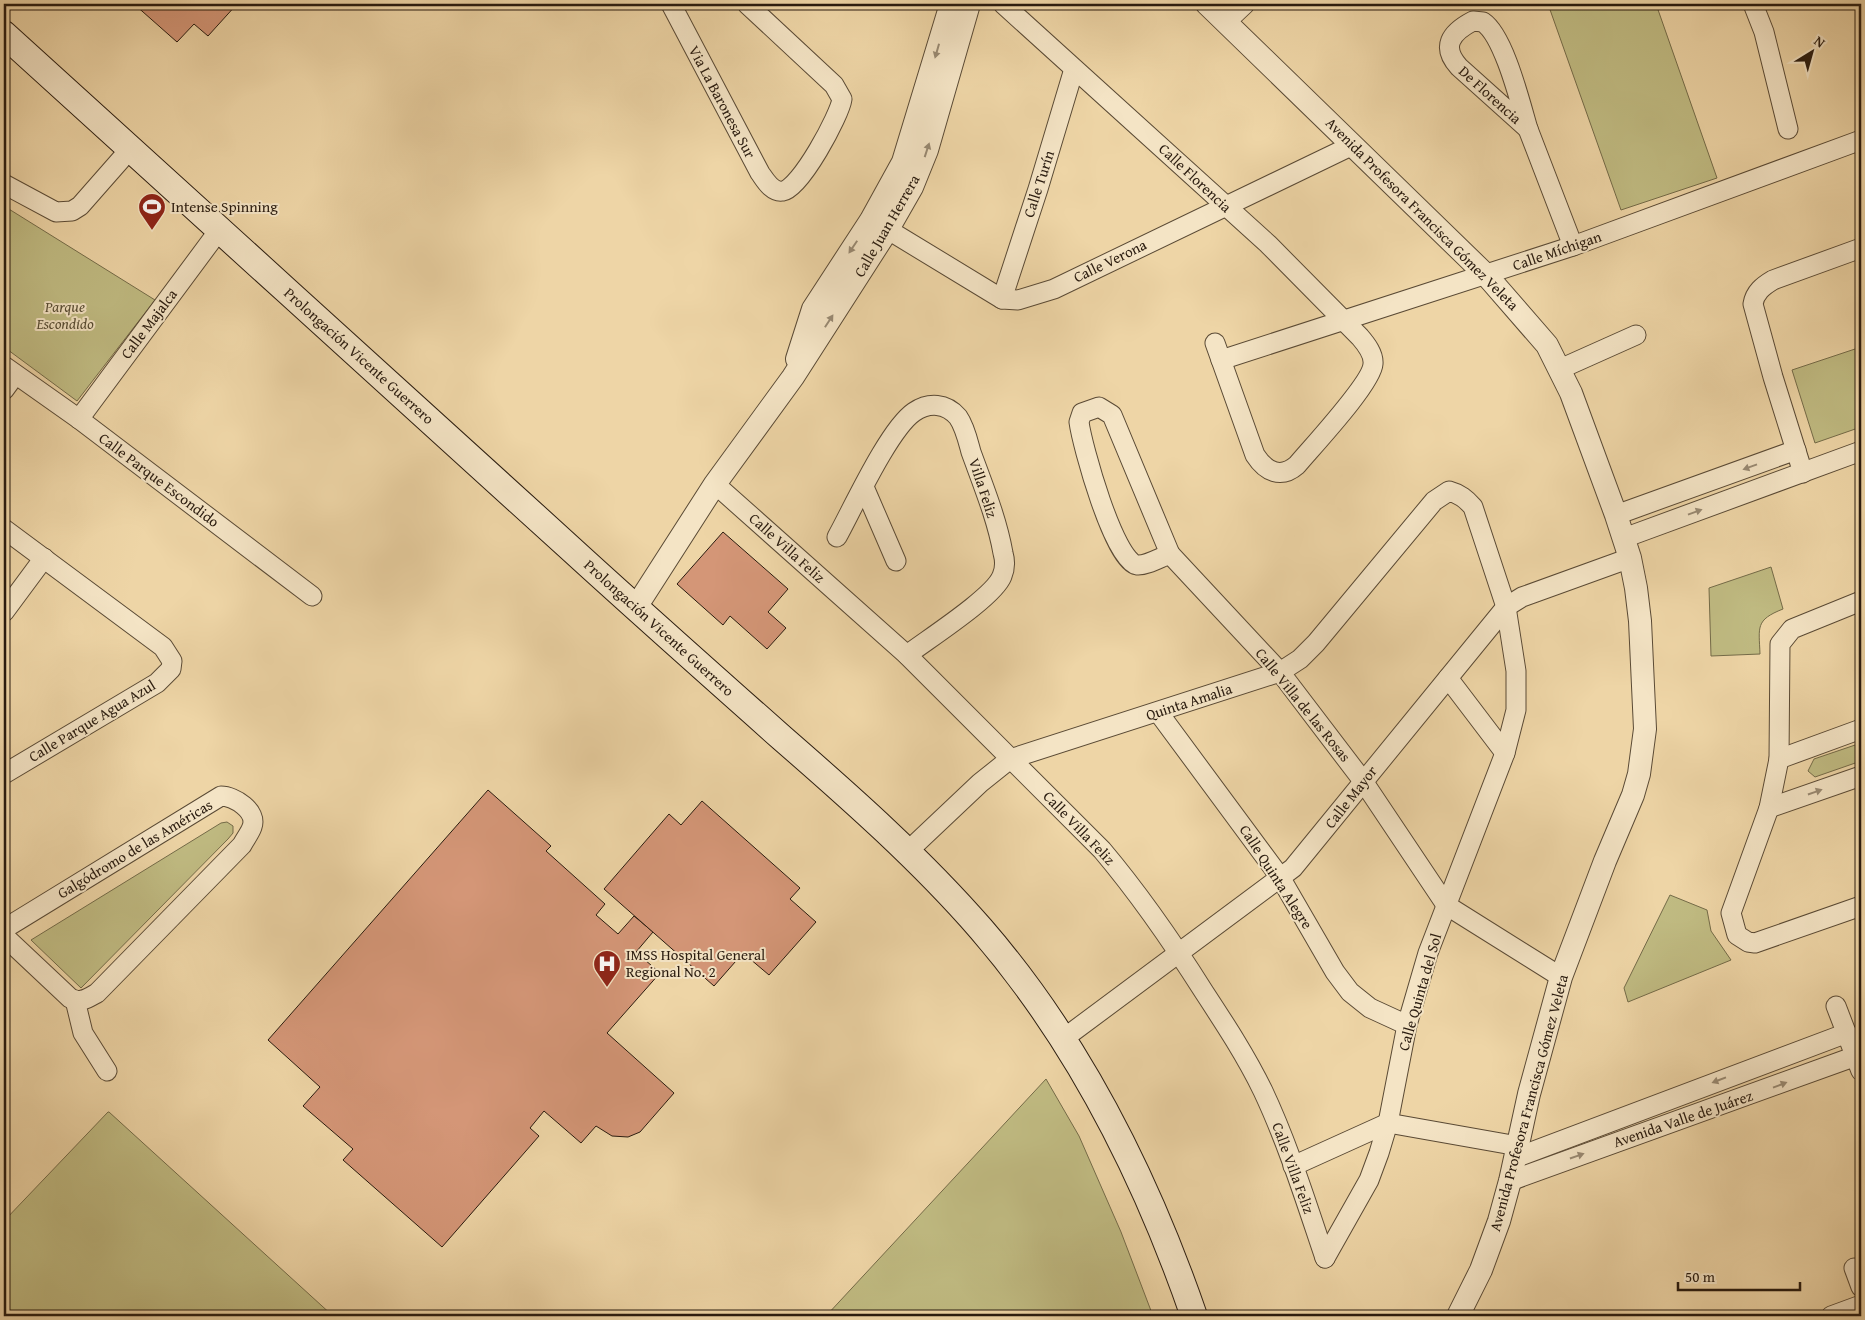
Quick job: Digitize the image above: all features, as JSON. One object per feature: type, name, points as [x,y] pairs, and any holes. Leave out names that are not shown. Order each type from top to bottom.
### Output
[{"type":"main road","name":"Prolongación Vicente Guerrero","points":[[4,34],[907,852],[984,933],[1063,1039],[1132,1164],[1168,1243],[1194,1316]]},
{"type":"street","name":"Via La Baronesa Sur","points":[[671,4],[760,173],[774,189],[782,191],[789,188],[802,174],[838,115],[842,99],[834,85],[747,4]]},
{"type":"street","name":"Calle Juan Herrera","points":[[636,607],[715,484],[793,377],[880,224],[895,179],[910,144],[951,4]]},
{"type":"street","name":"Calle Juan Herrera","points":[[880,224],[912,187],[927,150],[969,4]]},
{"type":"street","name":"Calle Florencia","points":[[1003,4],[1268,244],[1368,348],[1374,364]]},
{"type":"street","name":"Avenida Profesora Francisca Gómez Veleta","points":[[1207,4],[1487,276],[1546,345],[1560,368],[1627,548],[1640,621],[1645,729],[1642,754],[1633,795],[1561,977],[1529,1094],[1510,1181],[1489,1250],[1458,1316]]},
{"type":"street","points":[[1226,22],[1245,4]]},
{"type":"street","points":[[1753,4],[1764,32],[1788,129]]},
{"type":"street","name":"De Florencia","points":[[1528,128],[1459,68],[1450,55],[1448,44],[1469,23],[1483,22],[1495,34],[1573,246]]},
{"type":"street","name":"Calle Turín","points":[[1002,298],[1038,189],[1074,69]]},
{"type":"street","name":"Calle Míchigan","points":[[1374,364],[1366,382],[1297,465],[1285,474],[1265,468],[1255,455],[1218,352],[1343,320],[1456,282],[1487,276],[1861,140]]},
{"type":"street","name":"Calle Verona","points":[[1002,298],[1018,300],[1054,289],[1353,145]]},
{"type":"street","points":[[4,184],[56,212],[72,211],[80,206],[131,148]]},
{"type":"street","points":[[880,224],[1002,298]]},
{"type":"street","name":"Calle Majalca","points":[[79,419],[220,229]]},
{"type":"street","points":[[1803,473],[1773,377],[1753,304],[1754,297],[1764,285],[1773,280],[1861,248]]},
{"type":"street","points":[[1560,368],[1636,335]]},
{"type":"street","points":[[4,390],[9,371]]},
{"type":"street","name":"Calle Parque Escondido","points":[[9,371],[79,419],[312,596]]},
{"type":"street","name":"Villa Feliz","points":[[837,537],[896,431],[905,419],[924,407],[939,405],[950,410],[962,426],[1003,553],[1003,575],[998,583],[970,608],[907,655]]},
{"type":"street","name":"Calle Villa de las Rosas","points":[[1170,554],[1137,565],[1130,561],[1121,551],[1093,479],[1080,428],[1079,417],[1085,411],[1099,406],[1112,415],[1170,554],[1280,672],[1363,781],[1446,905],[1561,977]]},
{"type":"street","points":[[1616,515],[1796,450]]},
{"type":"street","name":"Calle Mayor","points":[[1063,1039],[1280,877],[1303,857],[1506,607],[1522,597],[1627,548],[1803,473],[1861,451]]},
{"type":"street","name":"Calle Villa Feliz","points":[[715,484],[907,655],[1102,850],[1131,886],[1179,953],[1233,1037],[1262,1090],[1293,1166],[1325,1258]]},
{"type":"street","points":[[864,487],[896,561]]},
{"type":"street","name":"Calle Quinta del Sol","points":[[1325,1258],[1369,1180],[1388,1123],[1407,1025],[1446,905],[1505,753],[1516,710],[1516,671],[1506,607],[1472,507],[1459,494],[1449,492],[1434,500]]},
{"type":"street","name":"Quinta Amalia","points":[[907,852],[980,783],[1010,759],[1280,672],[1300,659],[1316,643],[1434,500]]},
{"type":"street","points":[[4,529],[44,558],[4,612]]},
{"type":"street","name":"Calle Parque Agua Azul","points":[[4,774],[157,683],[171,669],[172,661],[163,647],[44,558]]},
{"type":"street","points":[[1861,602],[1804,623],[1784,635],[1778,652],[1779,759],[1769,808],[1731,913],[1737,935],[1748,942],[1755,943],[1766,941],[1861,906]]},
{"type":"street","points":[[1448,678],[1505,753]]},
{"type":"street","name":"Calle Quinta Alegre","points":[[1158,712],[1280,877],[1334,972],[1350,992],[1370,1008],[1407,1025]]},
{"type":"street","points":[[1779,759],[1861,729]]},
{"type":"street","points":[[1769,808],[1861,776]]},
{"type":"street","name":"Galgódromo de las Américas","points":[[4,929],[221,796],[228,796],[239,803],[253,820],[252,827],[242,845],[97,993],[79,1000]]},
{"type":"street","points":[[4,936],[79,1000],[83,1033],[107,1070]]},
{"type":"street","name":"Avenida Valle de Juárez","points":[[1510,1181],[1858,1063],[1836,1006]]},
{"type":"street","name":"Avenida Valle de Juárez","points":[[1516,1152],[1846,1033]]},
{"type":"street","points":[[1293,1166],[1388,1123],[1516,1152]]},
{"type":"street","points":[[1854,1268],[1861,1287]]},
{"type":"street","points":[[1831,1316],[1861,1305]]},
{"type":"green space","points":[[1548,4],[1656,4],[1717,178],[1621,210]]},
{"type":"green space","name":"Parque Escondido","points":[[4,206],[155,300],[77,401],[4,347]]},
{"type":"green space","points":[[1861,347],[1861,427],[1815,443],[1792,370]]},
{"type":"green space","points":[[1771,567],[1783,609],[1763,621],[1759,631],[1760,654],[1711,656],[1709,588]]},
{"type":"green space","points":[[1861,743],[1861,761],[1815,777],[1808,771],[1814,759]]},
{"type":"green space","points":[[227,822],[233,826],[233,833],[228,839],[81,988],[31,940],[221,823]]},
{"type":"green space","points":[[1670,895],[1707,910],[1711,931],[1731,960],[1628,1002],[1624,988]]},
{"type":"green space","points":[[1046,1079],[1079,1136],[1121,1232],[1153,1316],[826,1316]]},
{"type":"green space","points":[[108,1112],[333,1316],[4,1316],[4,1221]]},
{"type":"building","points":[[134,4],[237,4],[208,36],[194,24],[177,42]]},
{"type":"building","points":[[723,532],[788,589],[768,612],[786,628],[767,649],[730,616],[723,625],[677,584]]},
{"type":"building","points":[[488,790],[551,846],[546,851],[605,904],[596,915],[618,934],[634,916],[653,932],[636,952],[660,973],[607,1033],[674,1093],[640,1132],[628,1137],[612,1136],[596,1126],[581,1143],[544,1111],[530,1128],[539,1136],[442,1247],[343,1160],[353,1149],[303,1106],[320,1087],[268,1040]]},
{"type":"building","points":[[702,801],[800,888],[790,899],[816,922],[769,975],[743,953],[714,986],[604,889],[669,814],[681,825]]},
{"type":"place","name":"Intense Spinning","points":[[152,231]]},
{"type":"place","name":"IMSS Hospital General Regional No. 2","points":[[607,988]]}]
